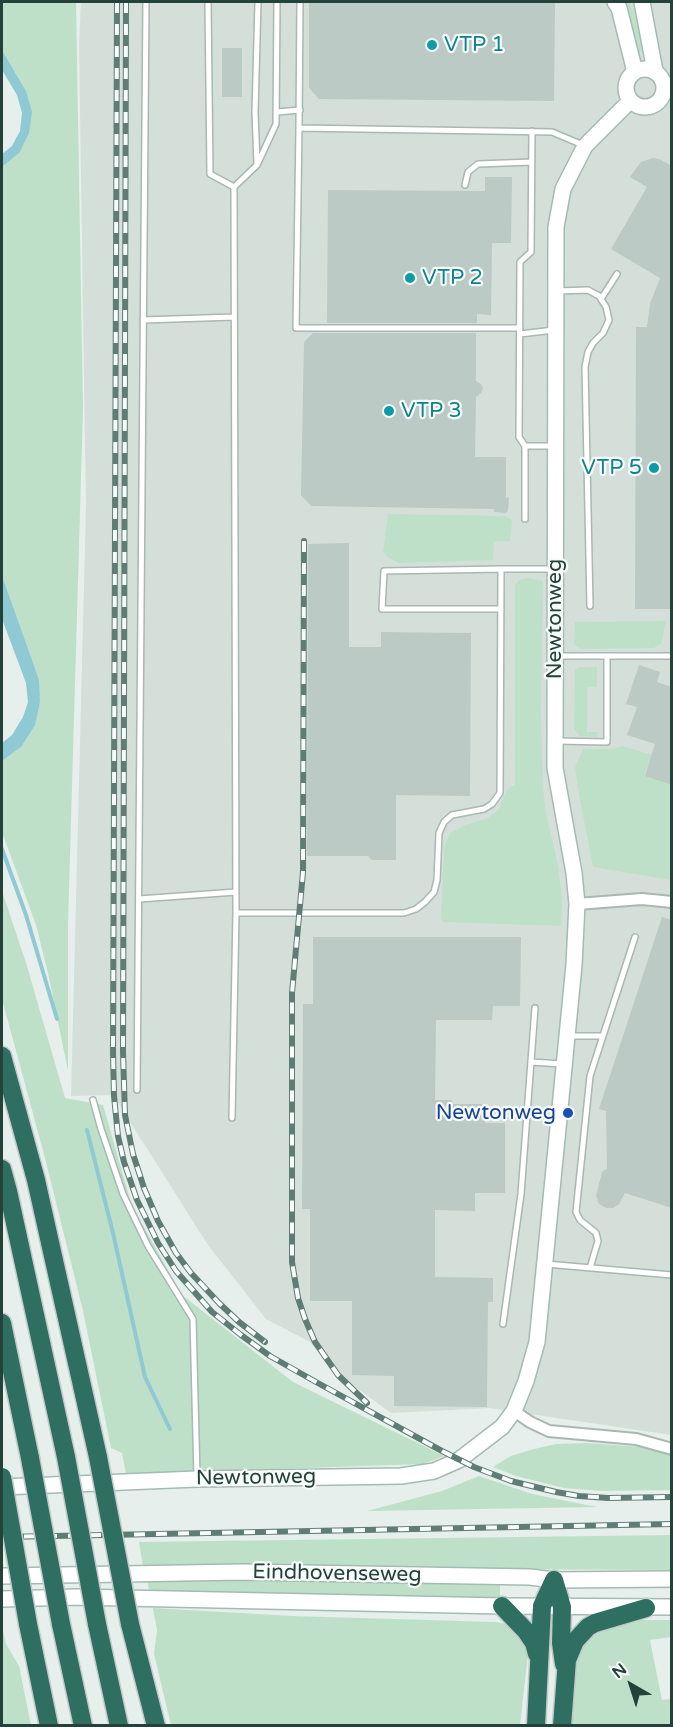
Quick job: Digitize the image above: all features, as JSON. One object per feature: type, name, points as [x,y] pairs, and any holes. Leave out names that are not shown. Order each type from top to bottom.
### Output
[{"type":"highway","points":[[2,1056],[36,1180],[98,1457],[149,1725]]},
{"type":"highway","points":[[2,1170],[66,1457],[97,1624],[119,1725]]},
{"type":"highway","points":[[2,1323],[82,1725]]},
{"type":"highway","points":[[2,1477],[28,1624],[49,1725]]},
{"type":"highway","points":[[536,1725],[542,1606],[554,1580]]},
{"type":"highway","points":[[554,1580],[562,1606],[561,1643],[566,1674]]},
{"type":"highway","points":[[502,1606],[530,1636],[539,1665]]},
{"type":"highway","points":[[562,1725],[566,1674],[570,1650],[575,1641],[588,1628],[605,1619],[646,1608]]},
{"type":"highway","points":[[130,1624],[156,1725]]},
{"type":"street","points":[[615,2],[619,8],[634,72]]},
{"type":"street","points":[[642,2],[655,71],[664,84],[663,95],[666,104],[646,108],[635,105],[626,94],[625,86],[628,78],[634,72],[645,69],[655,71]]},
{"type":"street","name":"Newtonweg","points":[[2,1487],[197,1479],[401,1476],[434,1471],[459,1460],[502,1427],[514,1411],[526,1381],[537,1342],[567,1036],[577,904],[574,873],[555,768],[556,228],[563,189],[585,146],[630,101]]},
{"type":"street","points":[[577,904],[642,899],[672,902]]},
{"type":"street","points":[[514,1411],[549,1431],[636,1439],[672,1449]]},
{"type":"street","name":"Eindhovenseweg","points":[[2,1576],[243,1572],[530,1577],[554,1580],[672,1579]]},
{"type":"street","name":"Eindhovenseweg","points":[[2,1599],[76,1597],[502,1606],[672,1607]]},
{"type":"lane","points":[[137,1090],[146,2]]},
{"type":"lane","points":[[208,2],[210,174],[234,187]]},
{"type":"lane","points":[[257,165],[255,112],[258,2]]},
{"type":"lane","points":[[232,1118],[236,913],[234,187],[257,165],[276,124],[277,2]]},
{"type":"lane","points":[[300,2],[296,328],[556,330]]},
{"type":"lane","points":[[277,112],[300,110]]},
{"type":"lane","points":[[299,128],[552,132],[585,146]]},
{"type":"lane","points":[[525,519],[525,446],[519,437],[520,262],[531,252],[532,131]]},
{"type":"lane","points":[[465,185],[468,172],[478,164],[532,162]]},
{"type":"lane","points":[[601,299],[617,274]]},
{"type":"lane","points":[[556,291],[588,290],[599,296],[606,307],[609,320],[603,333],[588,352],[585,367],[590,606]]},
{"type":"lane","points":[[143,320],[234,317]]},
{"type":"lane","points":[[525,446],[556,446]]},
{"type":"lane","points":[[236,913],[404,913],[416,909],[434,892],[437,880],[439,833],[444,822],[452,815],[484,809],[492,804],[500,794],[501,569]]},
{"type":"lane","points":[[501,609],[382,609],[384,571],[554,569]]},
{"type":"lane","points":[[554,656],[672,656]]},
{"type":"lane","points":[[555,741],[607,742],[607,656]]},
{"type":"lane","points":[[139,899],[236,892]]},
{"type":"lane","points":[[590,1268],[598,1241],[596,1233],[580,1220],[576,1212],[590,1076],[635,937]]},
{"type":"lane","points":[[503,1324],[520,1194],[535,1008]]},
{"type":"lane","points":[[567,1036],[603,1036]]},
{"type":"lane","points":[[531,1062],[564,1064]]},
{"type":"lane","points":[[93,1100],[123,1194],[148,1246],[193,1319],[197,1479]]},
{"type":"lane","points":[[545,1264],[672,1275]]},
{"type":"shaded area","points":[[81,2],[671,2],[671,1435],[490,1408],[391,1413],[335,1372],[310,1342],[266,1319],[208,1245],[113,1095],[71,1096],[86,507],[79,43]]},
{"type":"green space","points":[[2,2],[76,2],[83,409],[68,924],[68,1071],[36,925],[2,832],[2,761],[21,747],[40,702],[2,576],[2,167],[20,151],[29,133],[26,91],[2,50]]},
{"type":"green space","points":[[621,2],[630,2],[643,45],[643,50],[639,53],[635,50],[629,17]]},
{"type":"green space","points":[[388,514],[505,516],[512,520],[510,541],[494,542],[493,560],[399,563],[383,552]]},
{"type":"green space","points":[[528,578],[543,581],[541,716],[543,786],[545,809],[558,864],[562,899],[561,926],[443,922],[441,918],[444,847],[450,833],[465,825],[488,818],[498,810],[508,788],[515,785],[515,585],[519,580]]},
{"type":"green space","points":[[666,621],[661,644],[654,648],[581,649],[574,644],[575,622]]},
{"type":"green space","points":[[579,667],[597,667],[597,687],[587,687],[587,732],[598,732],[597,737],[580,736],[574,729],[575,670]]},
{"type":"green space","points":[[623,746],[652,755],[644,775],[671,785],[671,880],[593,867],[575,767],[583,749],[612,749]]},
{"type":"green space","points":[[2,891],[27,966],[65,1098],[103,1105],[132,1206],[182,1295],[293,1382],[444,1456],[423,1464],[126,1474],[122,1453],[111,1448],[83,1311],[2,999]]},
{"type":"green space","points":[[586,1443],[642,1447],[671,1455],[671,1490],[602,1491],[564,1488],[516,1476],[493,1467],[511,1456],[534,1449],[556,1444]]},
{"type":"green space","points":[[479,1476],[532,1494],[597,1507],[367,1511],[442,1491]]},
{"type":"green space","points":[[671,1535],[671,1570],[143,1567],[139,1542]]},
{"type":"green space","points":[[147,1578],[304,1578],[500,1583],[500,1598],[149,1591]]},
{"type":"green space","points":[[153,1608],[508,1624],[526,1637],[528,1654],[520,1725],[171,1725],[154,1654],[157,1630]]},
{"type":"green space","points":[[624,1620],[671,1620],[671,1637],[650,1640],[662,1700],[671,1699],[671,1725],[570,1726],[573,1660],[582,1641],[602,1626]]},
{"type":"green space","points":[[2,1626],[6,1644],[19,1666],[31,1725],[2,1725]]},
{"type":"water","points":[[2,50],[26,91],[32,112],[29,133],[20,152],[2,167],[2,154],[12,146],[20,131],[22,113],[17,95],[2,70]]},
{"type":"water","points":[[2,576],[39,680],[40,702],[35,725],[21,747],[2,761],[2,743],[12,735],[23,717],[28,702],[26,683],[2,619]]},
{"type":"building","name":"VTP 1","points":[[309,2],[555,2],[554,101],[319,99],[309,88]]},
{"type":"building","points":[[222,48],[242,48],[242,97],[222,97]]},
{"type":"building","name":"VTP 5","points":[[653,158],[672,166],[672,609],[635,609],[636,327],[647,327],[650,304],[660,278],[611,249],[647,187],[630,177],[641,162]]},
{"type":"building","name":"VTP 2","points":[[485,177],[512,177],[511,243],[492,243],[491,315],[477,314],[477,323],[327,323],[328,190],[485,191]]},
{"type":"building","name":"VTP 3","points":[[313,333],[476,333],[476,381],[483,388],[476,397],[475,457],[506,457],[508,511],[505,513],[494,512],[494,509],[311,506],[301,495],[304,342]]},
{"type":"building","points":[[349,543],[349,647],[381,647],[381,632],[471,633],[470,796],[396,795],[396,860],[372,860],[368,856],[307,856],[308,544]]},
{"type":"building","points":[[639,665],[660,672],[657,682],[672,687],[672,785],[645,776],[655,744],[627,735],[637,707],[626,704]]},
{"type":"building","points":[[662,917],[672,920],[672,1208],[625,1193],[619,1204],[613,1208],[606,1208],[599,1204],[596,1196],[602,1172],[607,1169],[606,1111],[599,1109]]},
{"type":"building","points":[[313,937],[521,937],[520,1006],[493,1006],[492,1020],[436,1020],[435,1100],[452,1100],[452,1104],[482,1104],[485,1107],[485,1123],[505,1123],[505,1193],[475,1193],[475,1211],[435,1210],[435,1277],[493,1278],[493,1302],[488,1302],[487,1407],[394,1406],[394,1376],[352,1375],[352,1301],[310,1301],[310,1209],[302,1209],[303,1004],[313,1004]]},
{"type":"waterway","points":[[2,849],[26,915],[57,1019]]},
{"type":"waterway","points":[[87,1130],[145,1377],[170,1429]]},
{"type":"railway","points":[[117,2],[113,1052],[118,1136],[137,1200],[158,1243],[176,1271],[212,1312],[270,1356],[316,1382],[442,1451],[474,1467],[511,1481],[579,1496],[672,1497]]},
{"type":"railway","points":[[126,2],[123,1052],[125,1115],[133,1154],[144,1188],[158,1221],[176,1253],[219,1303],[265,1342]]},
{"type":"railway","points":[[304,541],[303,872],[292,993],[292,1262],[298,1298],[315,1342],[338,1375],[367,1403]]},
{"type":"railway","points":[[2,1537],[672,1524]]},
{"type":"place","name":"VTP 1","points":[[432,45]]},
{"type":"place","name":"VTP 2","points":[[410,278]]},
{"type":"place","name":"VTP 3","points":[[389,411]]},
{"type":"place","name":"VTP 5","points":[[654,468]]},
{"type":"place","name":"Newtonweg","points":[[568,1113]]}]
